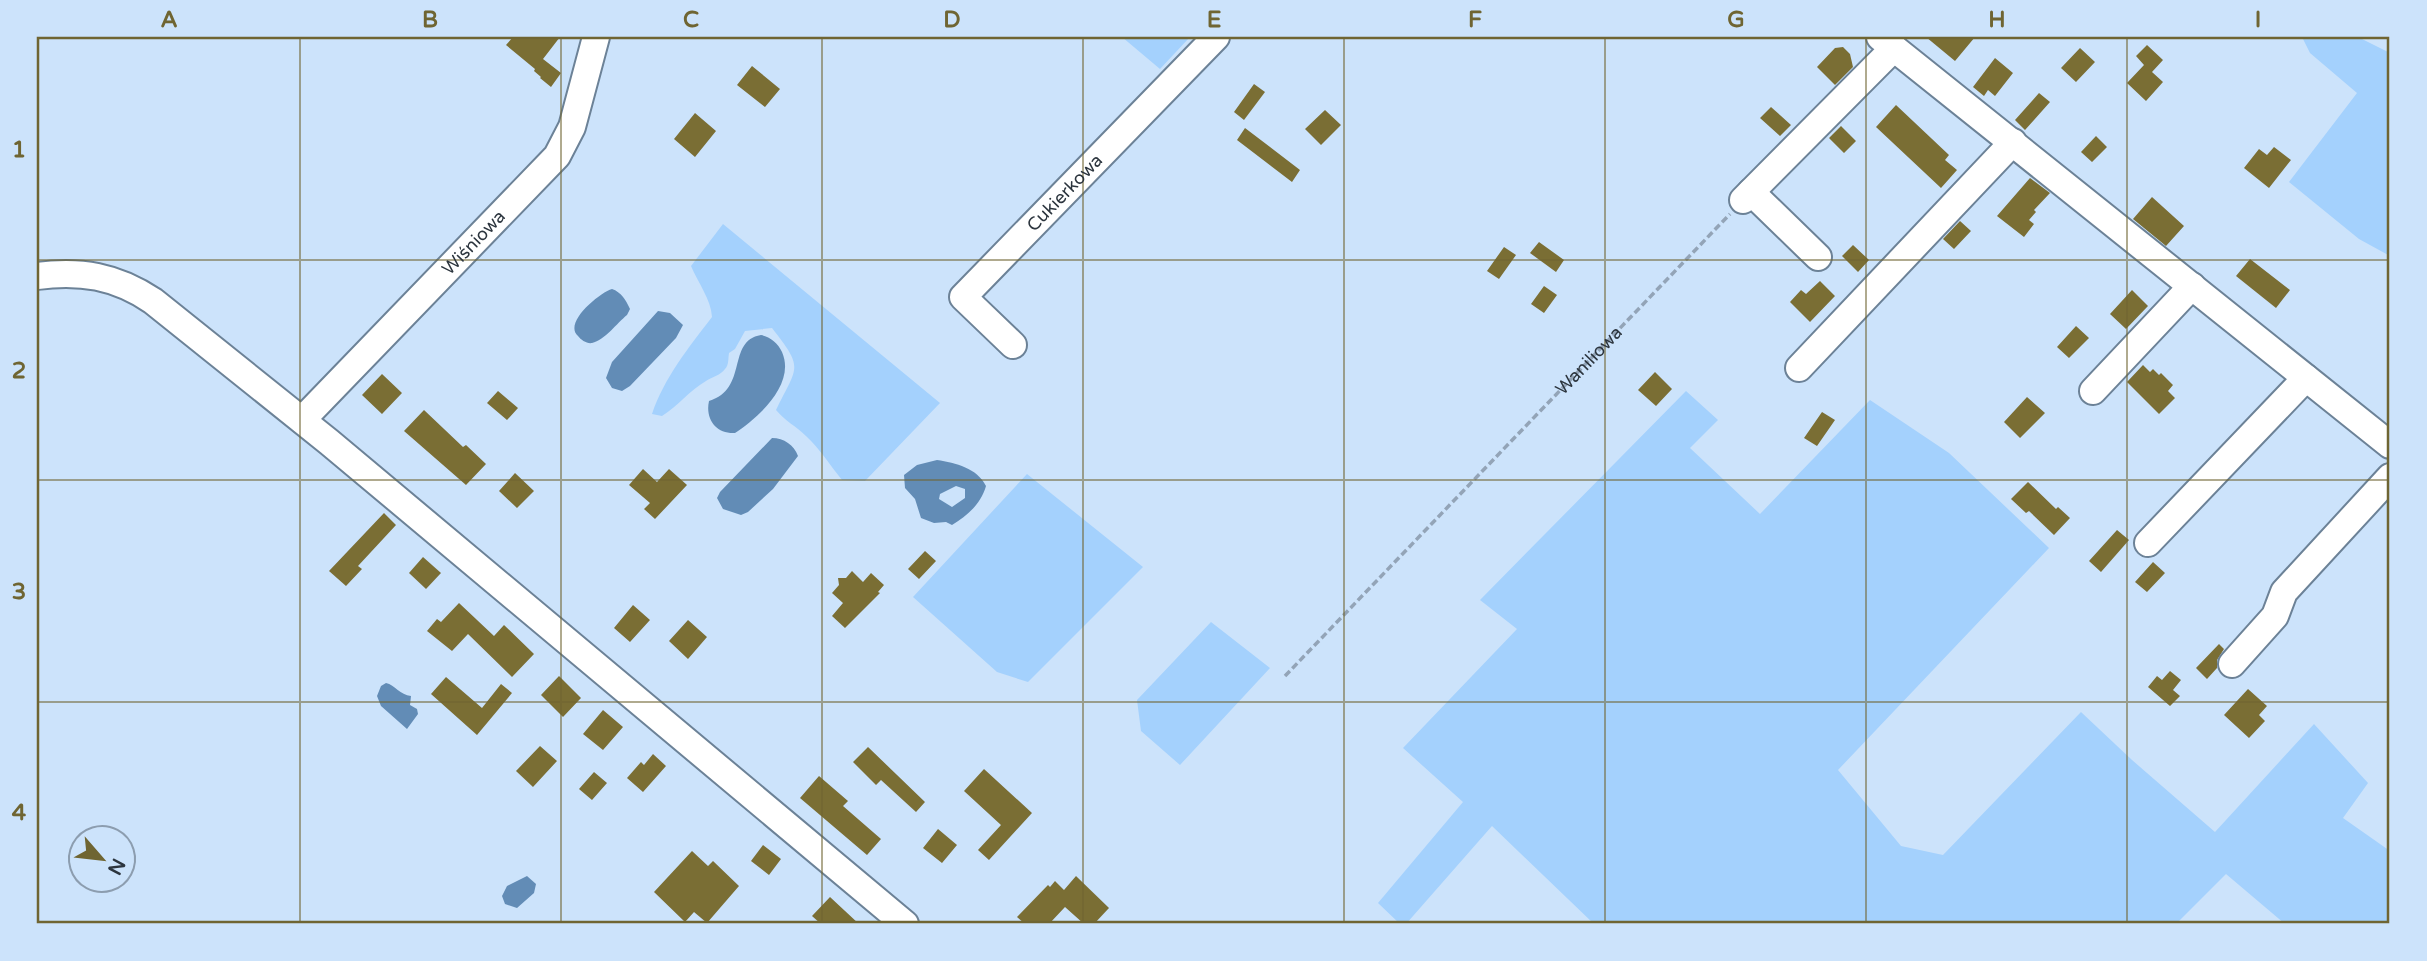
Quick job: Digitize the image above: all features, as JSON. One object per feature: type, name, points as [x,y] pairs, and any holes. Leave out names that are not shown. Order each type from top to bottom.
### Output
[{"type":"street","name":"Wiśniowa","points":[[302,420],[557,156],[572,127],[597,37]]},
{"type":"street","name":"Cukierkowa","points":[[1013,345],[963,296],[1216,37]]},
{"type":"street","points":[[1818,257],[1747,196],[1887,42],[2390,445]]},
{"type":"street","points":[[1799,368],[2013,142]]},
{"type":"street","points":[[37,276],[57,273],[102,276],[137,290],[302,420],[905,924]]},
{"type":"street","points":[[2093,391],[2192,286]]},
{"type":"street","points":[[2148,543],[2306,378]]},
{"type":"street","points":[[2232,664],[2275,617],[2284,592],[2390,477]]},
{"type":"path","name":"Waniliowa","points":[[1286,676],[1747,196]]},
{"type":"shaded area","points":[[1122,37],[1190,37],[1160,69]]},
{"type":"shaded area","points":[[2302,37],[2358,37],[2390,53],[2390,256],[2359,239],[2289,182],[2357,93],[2310,53]]},
{"type":"shaded area","points":[[723,224],[940,403],[865,481],[842,480],[811,441],[776,410],[793,375],[794,367],[789,352],[772,328],[745,331],[735,349],[729,353],[727,366],[723,371],[700,385],[662,416],[652,414],[670,375],[712,317],[707,297],[691,266]]},
{"type":"shaded area","points":[[612,289],[621,294],[630,309],[611,331],[588,343],[579,337],[575,324],[584,309]]},
{"type":"shaded area","points":[[658,311],[670,313],[683,325],[676,338],[630,386],[622,391],[612,388],[606,378],[612,362]]},
{"type":"shaded area","points":[[761,335],[773,341],[782,352],[785,364],[780,387],[764,409],[735,433],[722,431],[710,419],[709,401],[721,395],[729,386],[744,346],[750,339]]},
{"type":"shaded area","points":[[1686,391],[1718,420],[1690,448],[1760,514],[1870,400],[1949,453],[2049,548],[1838,770],[1901,846],[1943,855],[2081,712],[2215,832],[2314,724],[2368,783],[2343,818],[2390,851],[2390,924],[2285,924],[2226,874],[2176,924],[1594,924],[1492,826],[1406,924],[1400,924],[1378,903],[1463,802],[1403,748],[1517,629],[1480,600]]},
{"type":"shaded area","points":[[772,438],[788,443],[798,456],[773,489],[748,512],[741,515],[723,509],[717,498],[720,492]]},
{"type":"shaded area","points":[[937,460],[965,467],[982,480],[986,486],[984,492],[973,509],[952,525],[921,518],[915,499],[905,488],[904,475],[917,465]],"holes":[[[956,486],[965,489],[965,498],[952,507],[939,499],[940,494]]]},
{"type":"shaded area","points":[[1027,474],[1143,567],[1028,682],[997,672],[913,597]]},
{"type":"shaded area","points":[[1211,622],[1270,668],[1180,765],[1141,731],[1137,700]]},
{"type":"shaded area","points":[[386,683],[411,696],[410,705],[417,709],[418,714],[407,729],[381,706],[377,696],[381,686]]},
{"type":"shaded area","points":[[527,876],[536,884],[534,893],[517,908],[505,904],[502,896],[507,886]]},
{"type":"building","points":[[513,37],[560,37],[543,59],[561,73],[551,87],[540,78],[535,69],[506,45]]},
{"type":"building","points":[[1926,37],[1975,37],[1955,61]]},
{"type":"building","points":[[2147,45],[2163,60],[2152,72],[2163,82],[2146,101],[2127,83],[2144,65],[2136,56]]},
{"type":"building","points":[[1843,47],[1850,54],[1853,67],[1835,85],[1817,67],[1835,48]]},
{"type":"building","points":[[2080,48],[2095,62],[2076,82],[2061,68]]},
{"type":"building","points":[[1995,58],[2013,73],[1995,96],[1988,90],[1984,96],[1973,87]]},
{"type":"building","points":[[752,66],[780,89],[765,107],[737,85]]},
{"type":"building","points":[[1254,84],[1265,92],[1244,120],[1234,112]]},
{"type":"building","points":[[2039,93],[2050,102],[2025,130],[2015,120]]},
{"type":"building","points":[[1896,105],[1949,155],[1945,160],[1957,170],[1941,188],[1876,127]]},
{"type":"building","points":[[1771,107],[1791,125],[1780,136],[1760,118]]},
{"type":"building","points":[[1325,110],[1341,125],[1321,145],[1305,129]]},
{"type":"building","points":[[695,113],[716,131],[695,157],[674,139]]},
{"type":"building","points":[[1841,126],[1856,141],[1844,153],[1829,138]]},
{"type":"building","points":[[1245,128],[1300,170],[1292,182],[1237,140]]},
{"type":"building","points":[[2096,136],[2107,147],[2092,162],[2081,152]]},
{"type":"building","points":[[2274,147],[2291,160],[2269,188],[2244,168],[2259,149],[2267,155]]},
{"type":"building","points":[[2030,178],[2050,193],[2034,210],[2036,212],[2029,220],[2034,224],[2024,237],[1997,216]]},
{"type":"building","points":[[2152,197],[2184,226],[2166,246],[2133,219]]},
{"type":"building","points":[[1960,221],[1971,231],[1954,249],[1943,239]]},
{"type":"building","points":[[1539,242],[1564,260],[1556,272],[1530,253]]},
{"type":"building","points":[[1853,245],[1869,260],[1858,272],[1842,256]]},
{"type":"building","points":[[1504,247],[1516,255],[1499,279],[1487,271]]},
{"type":"building","points":[[2250,259],[2290,290],[2276,308],[2236,276]]},
{"type":"building","points":[[1820,281],[1835,296],[1810,322],[1790,302],[1801,290],[1806,294]]},
{"type":"building","points":[[1544,286],[1557,295],[1544,313],[1531,304]]},
{"type":"building","points":[[2132,290],[2148,306],[2126,329],[2110,314]]},
{"type":"building","points":[[2076,326],[2089,338],[2069,358],[2057,347]]},
{"type":"building","points":[[2143,365],[2150,372],[2153,369],[2159,375],[2161,373],[2173,385],[2168,391],[2175,398],[2159,414],[2127,382]]},
{"type":"building","points":[[1655,372],[1672,389],[1656,406],[1638,390]]},
{"type":"building","points":[[382,374],[402,393],[382,414],[362,395]]},
{"type":"building","points":[[498,391],[518,408],[507,420],[487,403]]},
{"type":"building","points":[[2027,397],[2045,413],[2020,438],[2004,422]]},
{"type":"building","points":[[424,410],[463,447],[466,445],[486,464],[466,485],[404,431]]},
{"type":"building","points":[[1822,412],[1835,420],[1817,446],[1804,438]]},
{"type":"building","points":[[643,469],[657,482],[669,469],[687,485],[655,519],[644,509],[650,503],[629,485]]},
{"type":"building","points":[[515,473],[534,491],[517,508],[499,491]]},
{"type":"building","points":[[2028,482],[2056,509],[2058,507],[2070,518],[2054,535],[2029,511],[2026,513],[2011,499]]},
{"type":"building","points":[[384,513],[396,525],[358,566],[362,569],[346,586],[329,571]]},
{"type":"building","points":[[2117,530],[2129,540],[2101,572],[2089,561]]},
{"type":"building","points":[[925,551],[936,561],[919,579],[908,569]]},
{"type":"building","points":[[423,557],[441,573],[426,589],[409,573]]},
{"type":"building","points":[[2153,562],[2165,573],[2147,592],[2135,582]]},
{"type":"building","points":[[852,571],[863,582],[871,573],[884,585],[878,592],[880,593],[845,628],[832,616],[843,603],[832,593],[839,585],[838,578],[846,578]]},
{"type":"building","points":[[459,603],[494,636],[504,625],[534,654],[512,677],[468,634],[452,651],[427,631],[437,619],[441,622]]},
{"type":"building","points":[[633,605],[650,620],[630,642],[614,628]]},
{"type":"building","points":[[688,620],[707,637],[688,659],[669,641]]},
{"type":"building","points":[[2219,644],[2224,649],[2217,660],[2217,668],[2207,679],[2196,668]]},
{"type":"building","points":[[2170,671],[2181,680],[2173,690],[2180,696],[2170,706],[2148,687],[2157,676],[2162,680]]},
{"type":"building","points":[[559,676],[581,698],[563,717],[541,695]]},
{"type":"building","points":[[446,677],[482,708],[501,684],[512,693],[477,735],[431,694]]},
{"type":"building","points":[[2248,689],[2267,706],[2259,715],[2265,721],[2249,738],[2224,715]]},
{"type":"building","points":[[603,710],[623,727],[603,750],[583,734]]},
{"type":"building","points":[[540,746],[557,761],[533,787],[516,771]]},
{"type":"building","points":[[868,747],[925,802],[916,812],[881,780],[876,785],[853,762]]},
{"type":"building","points":[[653,754],[666,766],[643,792],[627,778],[641,762],[644,765]]},
{"type":"building","points":[[984,769],[1032,813],[989,860],[978,850],[1001,825],[964,791]]},
{"type":"building","points":[[594,772],[607,783],[592,800],[579,789]]},
{"type":"building","points":[[819,776],[848,801],[843,806],[881,839],[867,855],[800,798]]},
{"type":"building","points":[[938,829],[957,845],[942,863],[923,848]]},
{"type":"building","points":[[763,845],[781,859],[769,875],[751,861]]},
{"type":"building","points":[[692,851],[708,866],[713,861],[739,886],[707,923],[694,912],[685,922],[654,892]]},
{"type":"building","points":[[1076,876],[1109,908],[1094,924],[1084,924],[1065,907],[1049,924],[1025,924],[1017,917],[1048,885],[1050,887],[1055,881],[1064,890]]},
{"type":"building","points":[[830,897],[859,924],[821,924],[812,916]]}]
